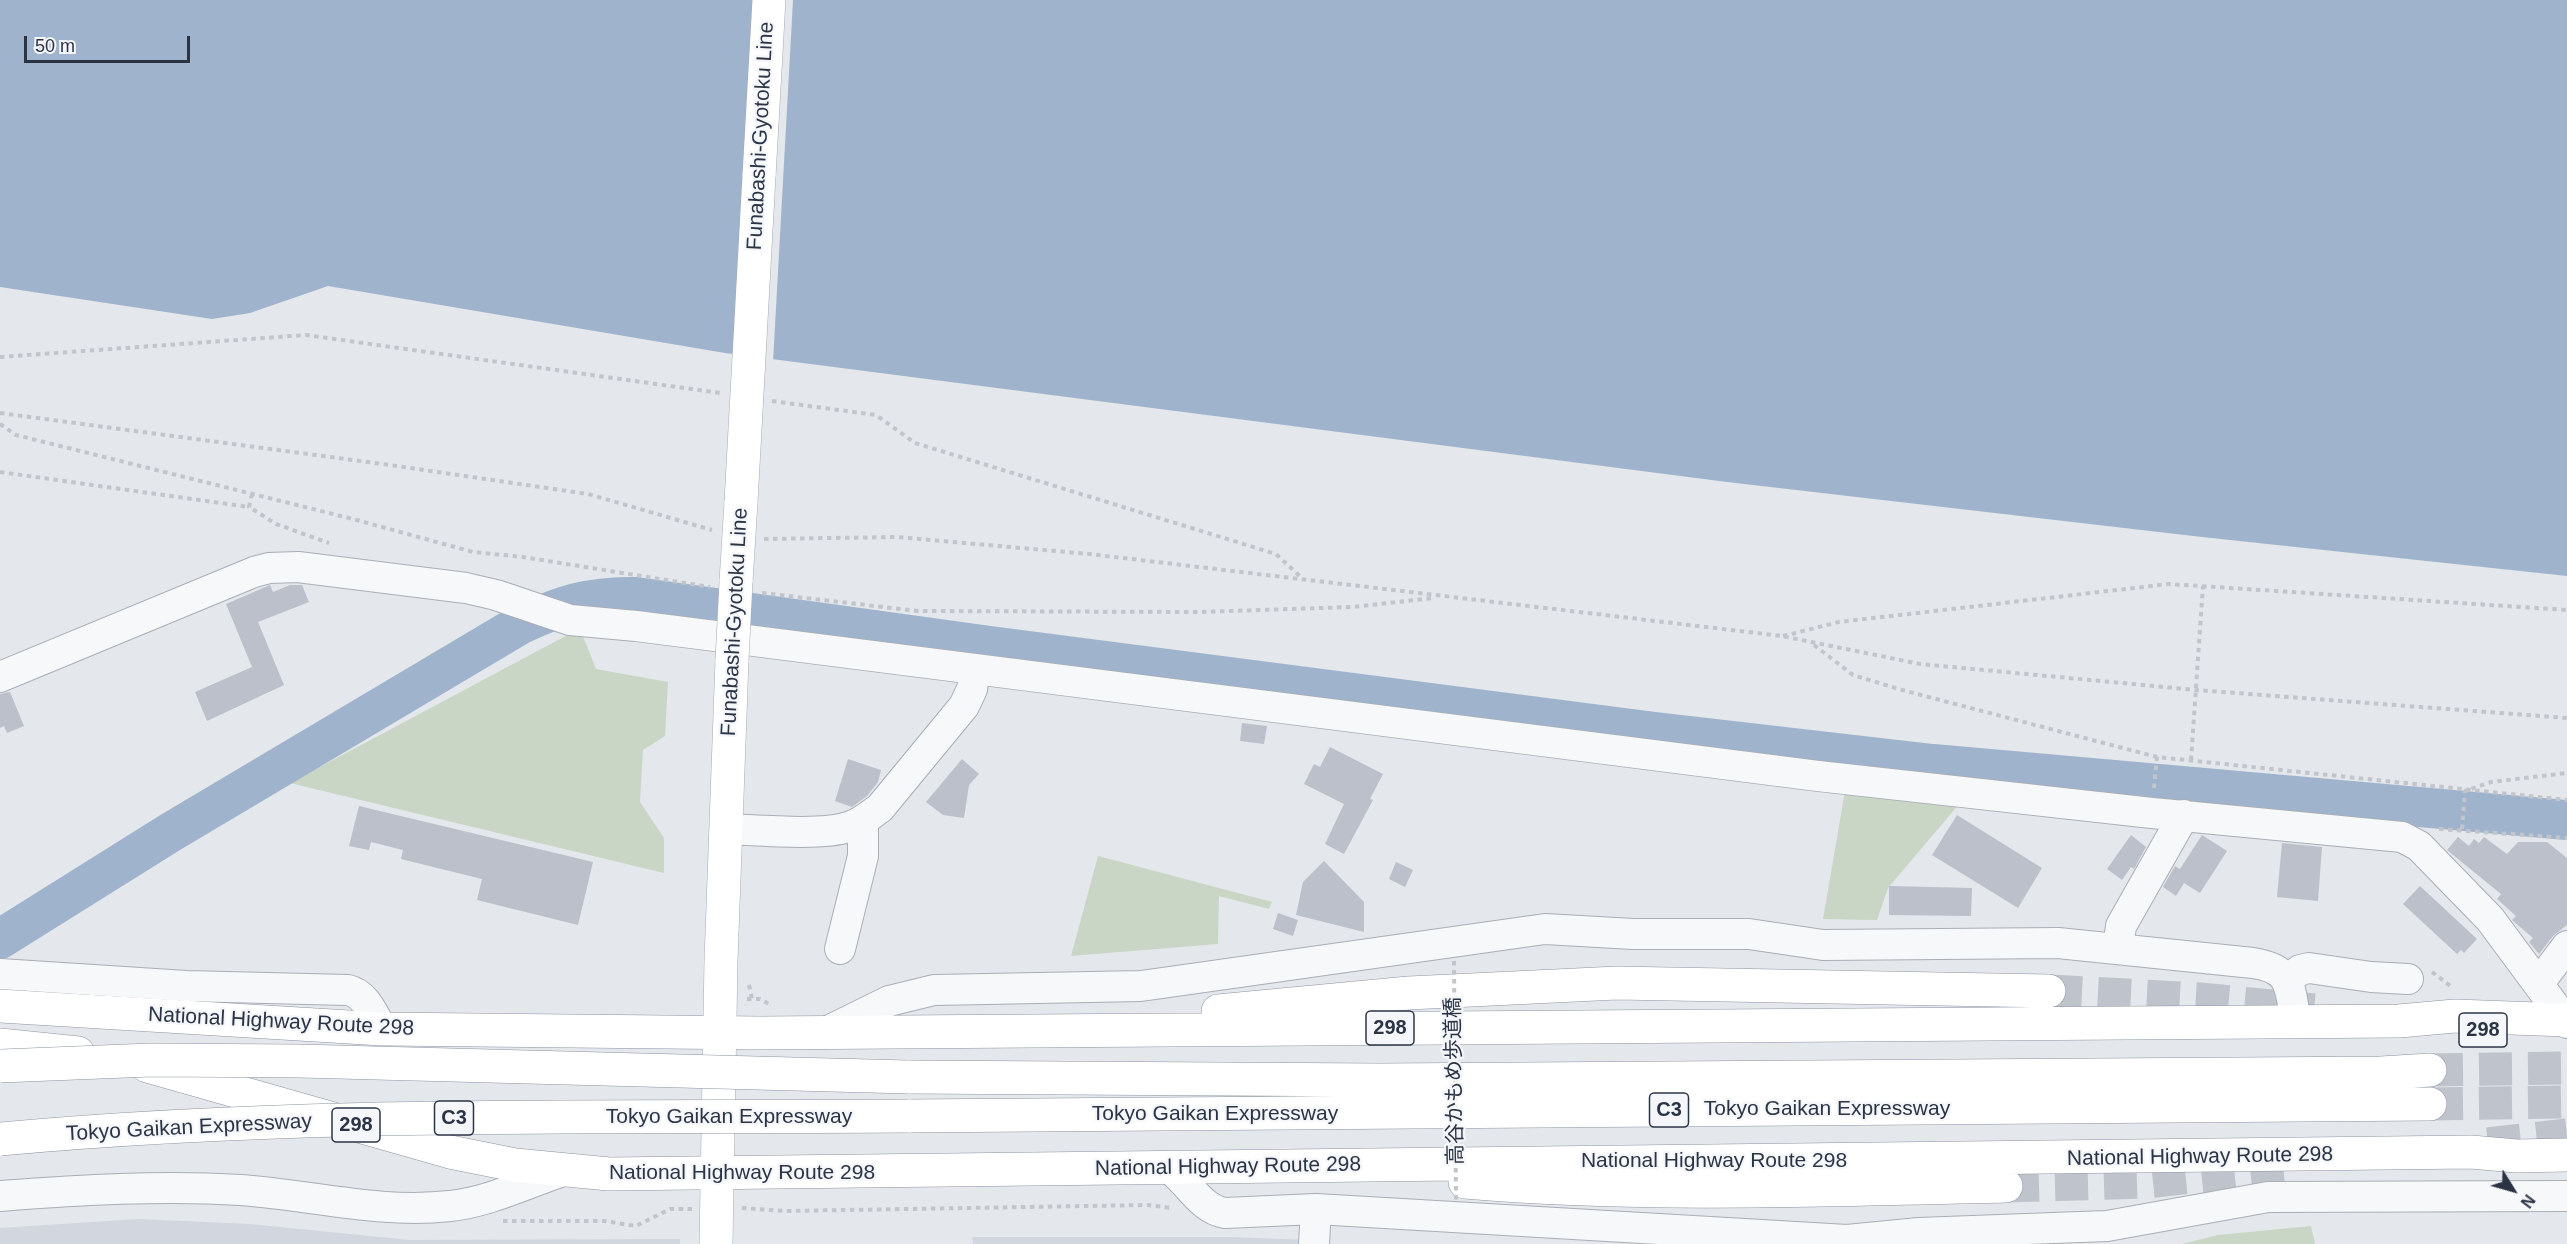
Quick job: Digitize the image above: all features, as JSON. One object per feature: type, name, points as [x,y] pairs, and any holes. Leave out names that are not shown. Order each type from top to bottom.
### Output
[{"type":"main road","name":"Funabashi-Gyotoku Line","points":[[716,1244],[719,1032],[735,587],[769,0]]},
{"type":"main road","points":[[1074,1031],[1312,1001],[1409,993],[1606,983],[2049,991]]},
{"type":"main road","name":"National Highway Route 298","points":[[0,1006],[382,1029],[824,1033],[2399,1021],[2455,1016],[2566,1024]]},
{"type":"main road","name":"National Highway Route 298","points":[[0,1045],[78,1053],[149,1066],[450,1152],[515,1166],[609,1174],[1170,1169],[1294,1164],[2204,1157],[2560,1150]]},
{"type":"main road","name":"Tokyo Gaikan Expressway","points":[[0,1066],[151,1060],[288,1061],[908,1077],[1392,1080],[2381,1073],[2430,1070]]},
{"type":"main road","name":"Tokyo Gaikan Expressway","points":[[0,1139],[170,1127],[419,1118],[2430,1104]]},
{"type":"main road","points":[[1294,1164],[1384,1175],[1602,1191],[1703,1193],[2006,1186]]},
{"type":"street","points":[[0,677],[254,572],[284,567],[466,588],[570,620],[636,626],[1806,774],[2411,839],[2490,919],[2539,983],[2566,1024]]},
{"type":"street","points":[[726,830],[828,830],[848,827],[863,820],[880,808],[964,706],[972,689],[975,670]]},
{"type":"street","points":[[2118,949],[2121,926],[2184,814]]},
{"type":"street","points":[[840,949],[863,856],[863,820]]},
{"type":"street","points":[[824,1033],[889,1000],[933,990],[1141,986],[1532,930],[1633,934],[1749,934],[1823,945],[2058,943],[2269,966],[2280,971],[2288,980],[2296,1021]]},
{"type":"street","points":[[2539,983],[2567,946]]},
{"type":"street","points":[[2288,980],[2308,968],[2371,977],[2408,979]]},
{"type":"street","points":[[0,975],[348,990],[357,992],[364,999],[382,1029]]},
{"type":"street","points":[[2519,1196],[2522,1175],[2531,1163],[2560,1150]]},
{"type":"street","points":[[1170,1169],[1186,1181],[1205,1205],[1214,1211],[1316,1209],[1871,1241],[2107,1226],[2268,1197],[2567,1196]]},
{"type":"street","points":[[0,1196],[142,1187],[195,1188],[244,1190],[387,1208],[431,1208],[480,1201],[567,1170]]},
{"type":"street","points":[[1314,1244],[1316,1209]]},
{"type":"path","points":[[0,357],[306,335],[722,394]]},
{"type":"path","points":[[769,400],[876,415],[915,443],[1276,554],[1305,581]]},
{"type":"path","points":[[0,413],[383,464],[588,495],[738,536],[784,539],[897,537],[1089,554],[1782,636],[1920,664],[2196,690],[2567,718]]},
{"type":"path","points":[[0,424],[16,435],[473,552],[918,611],[1199,612],[1353,607],[1440,597]]},
{"type":"path","points":[[0,472],[249,507],[276,524],[331,544]]},
{"type":"path","points":[[249,507],[252,494]]},
{"type":"path","points":[[1782,636],[1839,622],[2169,584],[2567,610]]},
{"type":"path","points":[[2191,760],[2203,586]]},
{"type":"path","points":[[1813,644],[1853,675],[2157,757],[2567,800]]},
{"type":"path","points":[[2153,798],[2157,757]]},
{"type":"path","points":[[2465,791],[2491,782],[2567,772]]},
{"type":"path","points":[[2462,829],[2465,791]]},
{"type":"path","points":[[2411,839],[2418,831],[2428,829],[2462,829],[2567,838]]},
{"type":"path","name":"高谷かもめ歩道橋","points":[[1454,961],[1456,1201]]},
{"type":"path","points":[[744,999],[760,999]]},
{"type":"path","points":[[743,1208],[758,1208]]},
{"type":"path","points":[[636,1226],[670,1209],[692,1209]]},
{"type":"shaded area","points":[[138,1219],[250,1224],[410,1240],[680,1239],[680,1244],[0,1244],[0,1228]]},
{"type":"shaded area","points":[[972,1237],[1229,1237],[1309,1240],[1308,1244],[973,1244]]},
{"type":"green space","points":[[573,632],[582,634],[596,669],[668,682],[665,736],[643,750],[640,802],[664,838],[664,873],[290,783]]},
{"type":"green space","points":[[1845,791],[1960,803],[1888,888],[1877,920],[1823,919]]},
{"type":"green space","points":[[1098,856],[1272,902],[1269,909],[1219,896],[1218,944],[1071,956]]},
{"type":"green space","points":[[2311,1226],[2315,1244],[2182,1244],[2218,1235]]},
{"type":"water","points":[[0,0],[2567,0],[2567,576],[2202,537],[1727,482],[725,353],[328,286],[250,313],[212,319],[0,287]]},
{"type":"pier","points":[[757,0],[793,0],[773,362],[738,358]]},
{"type":"building","points":[[270,585],[273,592],[290,585],[302,585],[309,602],[258,622],[284,685],[207,721],[195,692],[252,667],[226,604]]},
{"type":"building","points":[[10,692],[24,726],[7,733],[4,726],[0,728],[0,694]]},
{"type":"building","points":[[1242,723],[1267,726],[1264,744],[1240,741]]},
{"type":"building","points":[[1330,747],[1383,774],[1370,799],[1373,800],[1344,854],[1325,844],[1344,804],[1304,784],[1314,764],[1320,767]]},
{"type":"building","points":[[848,759],[881,770],[878,782],[867,796],[852,807],[835,801]]},
{"type":"building","points":[[962,759],[979,774],[969,785],[964,818],[943,815],[926,802]]},
{"type":"building","points":[[359,806],[593,862],[578,925],[477,900],[482,879],[401,859],[403,850],[371,842],[369,850],[349,846]]},
{"type":"building","points":[[1957,815],[2042,868],[2018,908],[1932,855]]},
{"type":"building","points":[[2131,835],[2146,847],[2134,869],[2131,867],[2122,880],[2107,869]]},
{"type":"building","points":[[2202,835],[2227,851],[2200,893],[2184,883],[2176,896],[2163,887],[2175,866],[2180,869]]},
{"type":"building","points":[[2458,837],[2469,846],[2474,839],[2479,843],[2484,837],[2507,854],[2518,842],[2547,842],[2567,858],[2567,925],[2553,936],[2539,954],[2529,942],[2533,938],[2512,920],[2516,916],[2497,899],[2501,894],[2447,850]]},
{"type":"building","points":[[2282,843],[2322,847],[2318,901],[2277,897]]},
{"type":"building","points":[[1324,861],[1364,902],[1364,932],[1296,915],[1303,882]]},
{"type":"building","points":[[1396,862],[1413,870],[1405,887],[1389,879]]},
{"type":"building","points":[[1889,886],[1972,888],[1971,916],[1889,915]]},
{"type":"building","points":[[2420,886],[2477,939],[2464,953],[2461,950],[2457,954],[2403,904]]},
{"type":"building","points":[[1278,913],[1298,920],[1293,936],[1273,929]]},
{"type":"waterway","points":[[0,939],[171,832],[521,624],[577,603],[620,597],[636,597],[990,646],[1655,732],[1933,764],[2567,820]]},
{"type":"tunnel","points":[[2049,991],[2200,999],[2314,1010]]},
{"type":"tunnel","points":[[2430,1070],[2567,1068]]},
{"type":"tunnel","points":[[2430,1104],[2567,1102]]},
{"type":"tunnel","points":[[2488,1144],[2567,1135]]},
{"type":"tunnel","points":[[2006,1186],[2146,1182],[2294,1166]]}]
